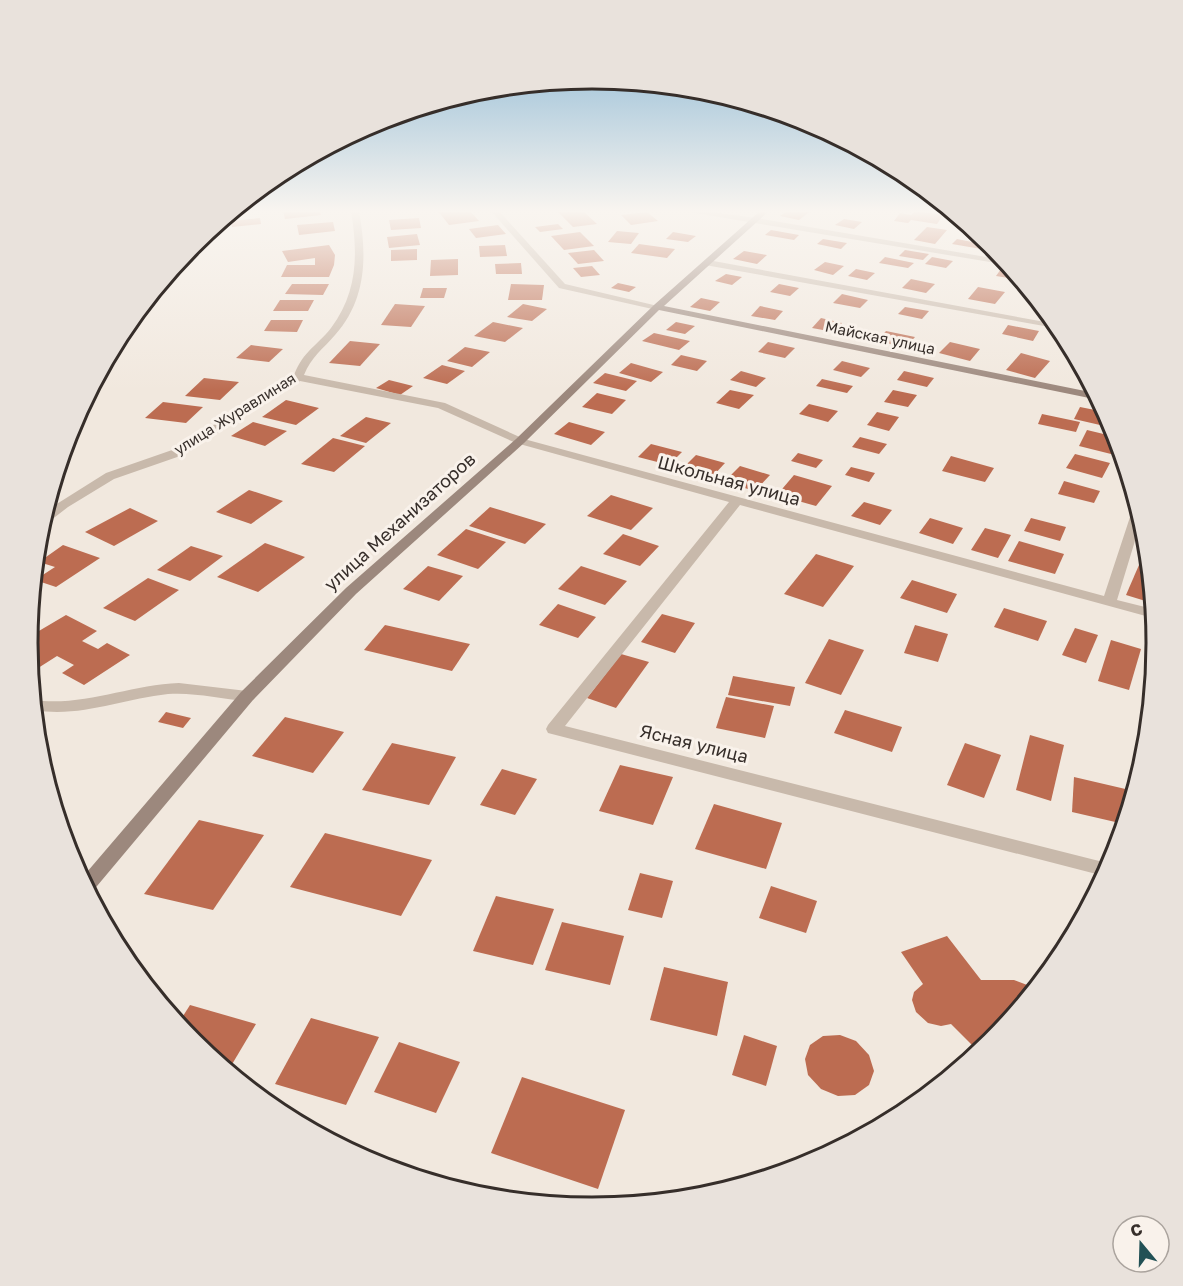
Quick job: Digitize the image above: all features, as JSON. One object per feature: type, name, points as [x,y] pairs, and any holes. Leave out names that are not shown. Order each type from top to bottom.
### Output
[{"type":"street","name":"улица Журавлиная","points":[[53,511],[110,476],[179,452],[298,377],[308,356],[337,327],[359,283],[361,271]]},
{"type":"street","points":[[549,271],[562,286],[657,307]]},
{"type":"street","name":"улица Механизаторов","points":[[91,880],[247,696],[351,591],[520,441],[657,307],[699,271]]},
{"type":"street","points":[[752,271],[1044,324]]},
{"type":"street","name":"Майская улица","points":[[657,307],[1086,395]]},
{"type":"street","name":"Школьная улица","points":[[298,377],[441,405],[520,441],[736,502],[1144,612]]},
{"type":"street","name":"Ясная улица","points":[[736,502],[554,729],[1097,868]]},
{"type":"street","points":[[1110,602],[1133,527]]},
{"type":"street","points":[[41,708],[82,704],[172,689],[247,696]]},
{"type":"building","points":[[284,271],[331,271],[329,277],[281,277]]},
{"type":"building","points":[[430,271],[458,271],[458,275],[430,276]]},
{"type":"building","points":[[496,271],[522,271],[522,274],[496,274]]},
{"type":"building","points":[[576,271],[596,271],[600,275],[581,277]]},
{"type":"building","points":[[818,271],[838,271],[833,275]]},
{"type":"building","points":[[854,271],[875,273],[867,280],[848,276]]},
{"type":"building","points":[[1002,271],[1008,278],[996,276]]},
{"type":"building","points":[[726,274],[742,277],[732,285],[715,281]]},
{"type":"building","points":[[911,279],[935,284],[926,293],[902,288]]},
{"type":"building","points":[[618,283],[636,287],[629,292],[611,288]]},
{"type":"building","points":[[292,284],[329,284],[323,295],[285,294]]},
{"type":"building","points":[[511,284],[544,285],[542,300],[508,300]]},
{"type":"building","points":[[779,284],[799,288],[790,296],[770,292]]},
{"type":"building","points":[[978,287],[1005,292],[995,304],[968,299]]},
{"type":"building","points":[[423,288],[447,288],[444,298],[420,298]]},
{"type":"building","points":[[842,294],[868,300],[860,308],[833,303]]},
{"type":"building","points":[[701,298],[720,302],[710,311],[690,307]]},
{"type":"building","points":[[280,300],[314,300],[308,311],[273,311]]},
{"type":"building","points":[[395,304],[425,306],[411,327],[381,325]]},
{"type":"building","points":[[523,304],[547,309],[532,321],[507,317]]},
{"type":"building","points":[[760,306],[783,311],[775,320],[751,316]]},
{"type":"building","points":[[905,307],[929,311],[922,319],[898,314]]},
{"type":"building","points":[[821,318],[842,323],[834,332],[812,328]]},
{"type":"building","points":[[271,320],[303,320],[297,332],[264,331]]},
{"type":"building","points":[[493,322],[523,328],[505,342],[474,336]]},
{"type":"building","points":[[676,322],[695,326],[685,334],[666,330]]},
{"type":"building","points":[[1008,325],[1039,331],[1033,341],[1002,334]]},
{"type":"building","points":[[886,331],[915,337],[906,347],[877,341]]},
{"type":"building","points":[[654,333],[690,341],[679,350],[642,341]]},
{"type":"building","points":[[350,341],[380,344],[360,366],[329,363]]},
{"type":"building","points":[[768,342],[795,348],[785,358],[758,352]]},
{"type":"building","points":[[950,342],[980,349],[970,361],[939,353]]},
{"type":"building","points":[[251,345],[283,349],[269,362],[236,358]]},
{"type":"building","points":[[465,347],[490,352],[472,367],[447,361]]},
{"type":"building","points":[[1021,353],[1050,361],[1035,378],[1006,370]]},
{"type":"building","points":[[681,355],[707,361],[697,371],[671,365]]},
{"type":"building","points":[[842,361],[870,368],[861,377],[833,370]]},
{"type":"building","points":[[631,363],[663,372],[651,382],[619,373]]},
{"type":"building","points":[[442,365],[465,371],[447,384],[423,378]]},
{"type":"building","points":[[741,371],[766,378],[756,387],[730,380]]},
{"type":"building","points":[[904,371],[934,378],[927,387],[897,380]]},
{"type":"building","points":[[605,373],[637,381],[626,391],[593,383]]},
{"type":"building","points":[[204,378],[239,382],[220,400],[185,396]]},
{"type":"building","points":[[822,379],[853,386],[847,393],[816,386]]},
{"type":"building","points":[[389,380],[413,386],[400,395],[376,388]]},
{"type":"building","points":[[730,390],[754,395],[739,409],[716,403]]},
{"type":"building","points":[[893,390],[917,395],[908,407],[884,402]]},
{"type":"building","points":[[597,393],[626,400],[612,414],[582,407]]},
{"type":"building","points":[[286,400],[319,408],[296,425],[262,417]]},
{"type":"building","points":[[163,402],[203,407],[186,423],[145,418]]},
{"type":"building","points":[[809,404],[838,411],[828,422],[799,414]]},
{"type":"building","points":[[1080,407],[1093,410],[1100,425],[1074,419]]},
{"type":"building","points":[[877,412],[899,417],[889,431],[867,425]]},
{"type":"building","points":[[1042,414],[1080,422],[1076,432],[1038,424]]},
{"type":"building","points":[[366,417],[391,423],[366,443],[340,436]]},
{"type":"building","points":[[253,422],[287,431],[265,446],[231,436]]},
{"type":"building","points":[[569,422],[605,432],[591,445],[554,434]]},
{"type":"building","points":[[1087,430],[1104,434],[1111,453],[1111,454],[1079,446]]},
{"type":"building","points":[[860,437],[887,444],[879,454],[852,447]]},
{"type":"building","points":[[333,438],[365,446],[334,472],[301,464]]},
{"type":"building","points":[[651,444],[682,452],[669,465],[638,457]]},
{"type":"building","points":[[798,453],[823,460],[816,468],[791,461]]},
{"type":"building","points":[[1075,454],[1110,463],[1102,478],[1066,468]]},
{"type":"building","points":[[696,455],[725,463],[712,477],[682,469]]},
{"type":"building","points":[[951,456],[994,468],[985,482],[942,471]]},
{"type":"building","points":[[740,466],[770,475],[755,491],[724,482]]},
{"type":"building","points":[[851,467],[875,473],[869,482],[845,475]]},
{"type":"building","points":[[794,475],[832,486],[816,506],[777,495]]},
{"type":"building","points":[[1064,481],[1100,491],[1094,503],[1058,494]]},
{"type":"building","points":[[249,490],[283,501],[251,524],[216,512]]},
{"type":"building","points":[[611,495],[653,508],[631,530],[587,516]]},
{"type":"building","points":[[864,502],[892,510],[880,525],[851,516]]},
{"type":"building","points":[[490,507],[546,524],[525,544],[469,526]]},
{"type":"building","points":[[130,508],[158,521],[114,546],[85,532]]},
{"type":"building","points":[[930,518],[963,528],[953,544],[919,533]]},
{"type":"building","points":[[1031,518],[1066,527],[1060,541],[1024,531]]},
{"type":"building","points":[[985,528],[1011,535],[998,558],[971,550]]},
{"type":"building","points":[[466,529],[506,542],[478,569],[437,555]]},
{"type":"building","points":[[623,534],[659,546],[640,566],[603,554]]},
{"type":"building","points":[[1019,541],[1064,554],[1055,574],[1008,561]]},
{"type":"building","points":[[265,543],[305,557],[258,592],[217,577]]},
{"type":"building","points":[[63,545],[100,558],[56,587],[41,582],[42,576],[55,567],[43,563],[44,558]]},
{"type":"building","points":[[191,546],[223,556],[190,581],[157,570]]},
{"type":"building","points":[[816,554],[854,566],[823,607],[784,594]]},
{"type":"building","points":[[1140,563],[1143,600],[1126,595]]},
{"type":"building","points":[[428,566],[463,576],[439,601],[403,589]]},
{"type":"building","points":[[581,566],[627,581],[605,605],[558,589]]},
{"type":"building","points":[[148,578],[179,590],[135,621],[103,608]]},
{"type":"building","points":[[912,580],[957,594],[947,613],[900,598]]},
{"type":"building","points":[[558,604],[596,617],[578,638],[539,625]]},
{"type":"building","points":[[1004,608],[1047,621],[1038,641],[994,627]]},
{"type":"building","points":[[662,614],[695,623],[675,653],[641,642]]},
{"type":"building","points":[[66,615],[97,631],[82,641],[98,649],[107,643],[130,655],[84,685],[62,673],[74,665],[57,656],[39,668],[38,631]]},
{"type":"building","points":[[385,625],[470,644],[452,671],[364,650]]},
{"type":"building","points":[[915,625],[948,634],[938,662],[904,653]]},
{"type":"building","points":[[1075,628],[1098,635],[1086,663],[1062,655]]},
{"type":"building","points":[[829,639],[864,650],[841,695],[805,683]]},
{"type":"building","points":[[1111,640],[1141,649],[1129,690],[1098,681]]},
{"type":"building","points":[[621,654],[649,662],[616,708],[587,698]]},
{"type":"building","points":[[733,676],[795,687],[790,706],[728,695]]},
{"type":"building","points":[[726,697],[774,706],[765,738],[716,728]]},
{"type":"building","points":[[845,710],[902,727],[892,752],[834,733]]},
{"type":"building","points":[[166,712],[191,718],[183,728],[158,722]]},
{"type":"building","points":[[285,717],[344,732],[313,773],[252,756]]},
{"type":"building","points":[[1030,735],[1064,745],[1051,801],[1016,790]]},
{"type":"building","points":[[392,743],[456,757],[429,805],[362,790]]},
{"type":"building","points":[[965,743],[1001,755],[984,798],[947,785]]},
{"type":"building","points":[[620,765],[673,777],[653,825],[599,811]]},
{"type":"building","points":[[502,769],[537,779],[515,815],[480,805]]},
{"type":"building","points":[[1074,777],[1126,789],[1116,822],[1072,812]]},
{"type":"building","points":[[714,804],[782,823],[766,869],[695,849]]},
{"type":"building","points":[[199,820],[264,835],[213,910],[144,894]]},
{"type":"building","points":[[325,833],[432,860],[401,916],[290,887]]},
{"type":"building","points":[[640,873],[673,881],[662,918],[628,910]]},
{"type":"building","points":[[771,886],[817,901],[806,933],[759,918]]},
{"type":"building","points":[[496,896],[554,909],[533,965],[473,951]]},
{"type":"building","points":[[562,922],[624,936],[610,985],[545,970]]},
{"type":"building","points":[[947,936],[981,980],[1014,980],[1027,985],[972,1045],[951,1024],[941,1026],[928,1023],[916,1012],[912,1000],[914,992],[923,984],[901,952]]},
{"type":"building","points":[[664,967],[728,982],[717,1036],[650,1020]]},
{"type":"building","points":[[190,1005],[256,1024],[232,1065],[183,1016]]},
{"type":"building","points":[[311,1018],[379,1037],[346,1105],[275,1084]]},
{"type":"building","points":[[744,1035],[777,1046],[766,1086],[732,1075]]},
{"type":"building","points":[[840,1035],[856,1041],[869,1055],[874,1071],[869,1085],[855,1095],[838,1096],[821,1089],[808,1075],[805,1059],[810,1045],[823,1036]]},
{"type":"building","points":[[399,1042],[460,1062],[436,1113],[374,1092]]},
{"type":"building","points":[[522,1077],[625,1110],[598,1189],[491,1153]]}]
